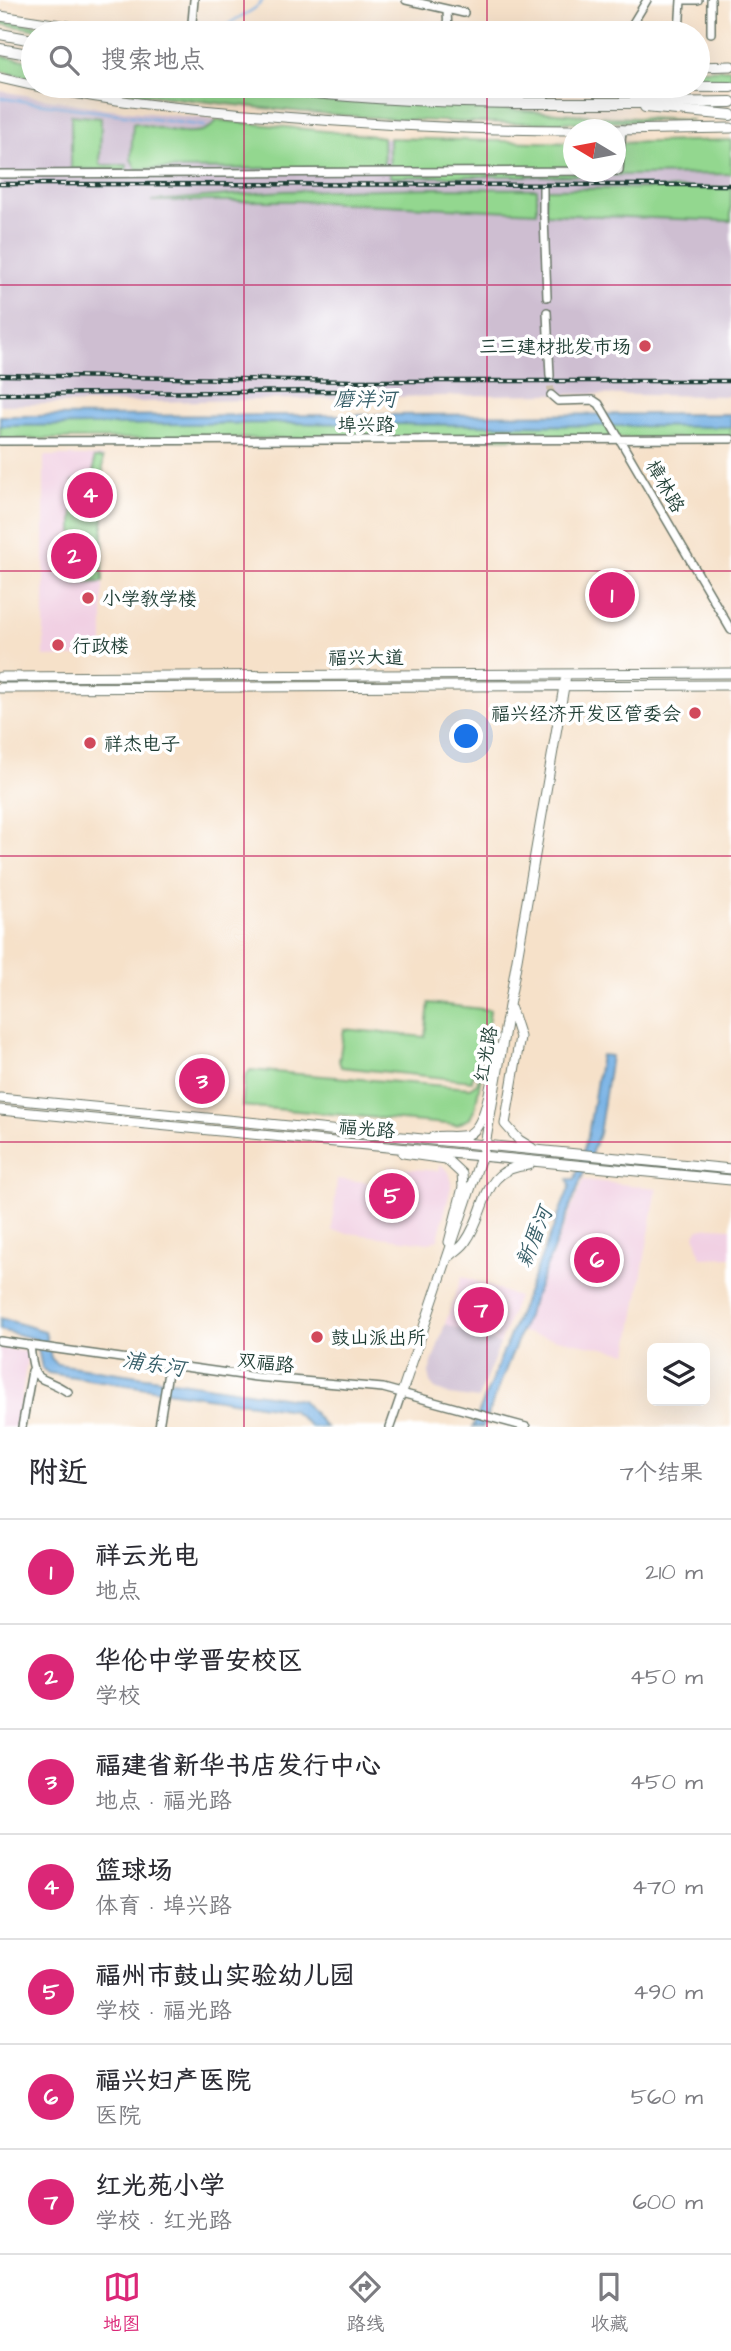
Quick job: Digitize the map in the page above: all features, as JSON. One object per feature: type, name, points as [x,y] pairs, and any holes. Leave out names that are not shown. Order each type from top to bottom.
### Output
[{"type":"highway","points":[[0,34],[21,38]]},
{"type":"highway","points":[[0,49],[21,53]]},
{"type":"highway","points":[[710,87],[731,87]]},
{"type":"highway","points":[[413,98],[620,103],[731,102]]},
{"type":"highway","points":[[620,103],[676,112],[731,115]]},
{"type":"main road","points":[[0,16],[34,21]]},
{"type":"main road","points":[[710,67],[731,66]]},
{"type":"main road","points":[[0,78],[21,82]]},
{"type":"main road","points":[[106,98],[205,110],[444,129],[563,130]]},
{"type":"main road","points":[[626,130],[731,128]]},
{"type":"main road","name":"福兴大道","points":[[0,677],[731,673]]},
{"type":"main road","name":"红光路","points":[[402,1392],[485,1145],[507,1031],[566,675]]},
{"type":"main road","name":"福兴大道","points":[[0,688],[731,685]]},
{"type":"main road","points":[[510,1008],[520,1037],[505,1124],[519,1140],[536,1150]]},
{"type":"main road","points":[[421,1139],[446,1134],[466,1136],[477,1128],[488,1101],[495,1059],[507,1031]]},
{"type":"main road","name":"福光路","points":[[0,1098],[731,1169]]},
{"type":"main road","name":"福光路","points":[[0,1110],[482,1156],[591,1169],[731,1180]]},
{"type":"main road","points":[[385,1147],[414,1156],[446,1159],[462,1174],[464,1187],[451,1226],[448,1257]]},
{"type":"main road","points":[[448,1257],[466,1242],[490,1185],[500,1174],[517,1167],[545,1164]]},
{"type":"street","points":[[192,21],[194,0]]},
{"type":"street","points":[[405,0],[464,13]]},
{"type":"street","points":[[634,21],[647,0]]},
{"type":"street","points":[[680,21],[682,0],[698,0]]},
{"type":"street","points":[[711,0],[711,33]]},
{"type":"street","points":[[447,10],[447,21]]},
{"type":"street","points":[[542,173],[547,297]]},
{"type":"street","points":[[0,174],[563,173]]},
{"type":"street","points":[[547,312],[550,376]]},
{"type":"street","name":"樟林路","points":[[551,395],[558,401],[593,400],[602,408],[731,630]]},
{"type":"street","name":"埠兴路","points":[[0,441],[731,439]]},
{"type":"street","name":"双福路","points":[[0,1341],[169,1366],[402,1392],[526,1427]]},
{"type":"street","points":[[23,1427],[32,1371],[32,1345]]},
{"type":"street","points":[[159,1427],[169,1366]]},
{"type":"street","points":[[32,1371],[40,1379],[68,1392]]},
{"type":"street","name":"红光路","points":[[390,1427],[402,1392]]},
{"type":"shaded area","points":[[0,91],[21,94],[21,98],[42,98],[102,108],[389,138],[390,177],[563,175],[563,182],[626,182],[626,175],[731,174],[731,396],[545,394],[0,405]]},
{"type":"shaded area","points":[[44,456],[103,456],[103,656],[44,657]]},
{"type":"shaded area","points":[[440,1164],[449,1172],[452,1183],[438,1239],[429,1243],[332,1231],[337,1179],[386,1184],[388,1167],[438,1171]]},
{"type":"shaded area","points":[[583,1180],[657,1188],[628,1353],[521,1332]]},
{"type":"shaded area","points":[[731,1228],[731,1257],[701,1258],[695,1234],[699,1229]]},
{"type":"shaded area","points":[[462,1276],[518,1297],[500,1344],[445,1324]]},
{"type":"shaded area","points":[[445,1324],[500,1344],[478,1399],[450,1395],[435,1389],[430,1383],[429,1372]]},
{"type":"shaded area","points":[[0,1348],[28,1352],[17,1427],[0,1427]]},
{"type":"green space","points":[[0,20],[21,23],[21,27],[0,24]]},
{"type":"green space","points":[[0,56],[21,59],[21,76],[0,71]]},
{"type":"green space","points":[[731,69],[731,80],[710,80],[710,70]]},
{"type":"green space","points":[[178,98],[364,98],[610,117],[693,120],[563,119],[563,123],[521,123],[368,117]]},
{"type":"green space","points":[[71,115],[101,118],[100,165],[127,165],[126,171],[71,169]]},
{"type":"green space","points":[[217,120],[383,137],[384,168],[136,169],[131,159],[133,123],[190,132],[210,127]]},
{"type":"green space","points":[[389,138],[563,143],[563,175],[390,177]]},
{"type":"green space","points":[[731,140],[731,174],[626,175],[626,143]]},
{"type":"green space","points":[[731,188],[731,221],[546,214],[545,189]]},
{"type":"green space","points":[[537,189],[537,212],[298,201],[151,201],[284,191]]},
{"type":"green space","points":[[280,423],[731,427],[731,438],[0,439],[0,426]]},
{"type":"green space","points":[[94,458],[103,458],[103,582],[73,583],[73,481],[94,480]]},
{"type":"green space","points":[[429,1003],[490,1010],[486,1043],[478,1043],[472,1081],[341,1067],[339,1061],[344,1029],[425,1037]]},
{"type":"green space","points":[[487,1045],[475,1109],[470,1118],[457,1125],[242,1106],[245,1078],[250,1070],[470,1088],[477,1083]]},
{"type":"water","points":[[731,414],[731,427],[280,423],[0,426],[0,416]]},
{"type":"water","points":[[601,1055],[611,1056],[599,1134],[483,1427],[473,1427],[570,1186],[568,1179],[575,1179],[588,1135]]},
{"type":"water","points":[[0,1318],[45,1331],[51,1358],[57,1364],[302,1400],[326,1427],[311,1427],[292,1410],[48,1373],[42,1368],[36,1339],[0,1330]]},
{"type":"waterway","points":[[233,21],[254,9],[263,0]]},
{"type":"waterway","points":[[0,98],[204,126]]},
{"type":"tunnel","points":[[550,376],[551,395]]},
{"type":"railway","points":[[0,184],[731,185]]},
{"type":"railway","points":[[0,375],[351,381],[731,381]]},
{"type":"railway","points":[[0,394],[336,391]]},
{"type":"place","name":"三三建材批发市场","points":[[645,346]]},
{"type":"place","name":"篮球场","points":[[90,495]]},
{"type":"place","name":"华伦中学晋安校区","points":[[74,556]]},
{"type":"place","name":"祥云光电","points":[[612,595]]},
{"type":"place","name":"小学教学楼","points":[[88,598]]},
{"type":"place","name":"行政楼","points":[[58,645]]},
{"type":"place","name":"福兴经济开发区管委会","points":[[695,713]]},
{"type":"place","name":"祥杰电子","points":[[90,743]]},
{"type":"place","name":"福建省新华书店发行中心","points":[[202,1081]]},
{"type":"place","name":"福州市鼓山实验幼儿园","points":[[392,1196]]},
{"type":"place","name":"福兴妇产医院","points":[[597,1260]]},
{"type":"place","name":"红光苑小学","points":[[481,1310]]},
{"type":"place","name":"鼓山派出所","points":[[317,1337]]},
{"type":"water label","name":"磨洋河","points":[[365,399]]},
{"type":"water label","name":"新厝河","points":[[534,1237]]},
{"type":"water label","name":"浦东河","points":[[154,1364]]}]
